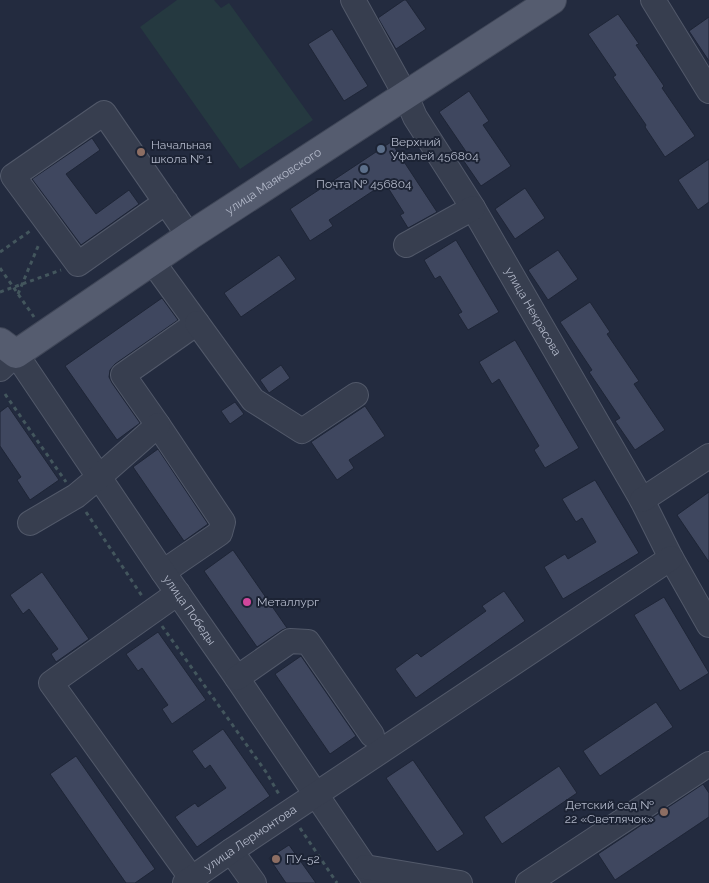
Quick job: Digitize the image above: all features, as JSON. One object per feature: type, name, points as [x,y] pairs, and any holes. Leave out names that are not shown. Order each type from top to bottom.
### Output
[{"type":"main road","name":"улица Маяковского","points":[[5,355],[552,0]]},
{"type":"street","name":"улица Некрасова","points":[[353,0],[415,116],[473,208],[642,500],[671,558],[709,625]]},
{"type":"street","points":[[653,0],[709,91]]},
{"type":"street","points":[[166,202],[78,264],[13,176],[104,113],[166,202],[189,236]]},
{"type":"street","points":[[406,245],[473,208]]},
{"type":"street","points":[[152,261],[252,400],[302,431],[356,395]]},
{"type":"street","points":[[164,572],[220,533],[223,522],[122,375],[197,323]]},
{"type":"street","name":"улица Победы","points":[[5,355],[99,477],[371,875]]},
{"type":"street","points":[[30,523],[76,496],[158,425]]},
{"type":"street","points":[[642,500],[709,456]]},
{"type":"street","name":"улица Лермонтова","points":[[188,881],[671,558]]},
{"type":"street","points":[[178,594],[51,683],[188,881]]},
{"type":"street","points":[[237,678],[290,641],[308,642],[372,736]]},
{"type":"street","points":[[528,883],[709,764]]},
{"type":"street","points":[[231,851],[254,883]]},
{"type":"street","points":[[371,875],[460,883]]},
{"type":"path","points":[[0,252],[47,222]]},
{"type":"path","points":[[18,294],[47,222]]},
{"type":"path","points":[[0,292],[78,264]]},
{"type":"path","points":[[0,268],[37,322]]},
{"type":"path","points":[[5,394],[76,496],[152,612],[266,772],[289,812],[337,883]]},
{"type":"shaded area","points":[[177,0],[214,0],[221,8],[229,3],[313,120],[240,169],[140,27]]},
{"type":"building","points":[[406,0],[426,29],[396,49],[378,18]]},
{"type":"building","points":[[618,14],[639,44],[636,45],[664,86],[662,88],[695,136],[665,157],[645,127],[646,125],[613,77],[616,75],[588,34]]},
{"type":"building","points":[[709,17],[709,61],[689,31]]},
{"type":"building","points":[[332,29],[368,86],[344,101],[308,44]]},
{"type":"building","points":[[469,91],[489,121],[483,125],[511,166],[481,186],[461,157],[467,153],[439,112]]},
{"type":"building","points":[[92,138],[100,150],[66,174],[96,214],[129,190],[139,204],[81,245],[32,179]]},
{"type":"building","points":[[391,142],[437,212],[408,228],[400,215],[404,213],[385,183],[329,220],[333,226],[310,241],[290,209]]},
{"type":"building","points":[[709,159],[709,202],[698,210],[678,180]]},
{"type":"building","points":[[525,188],[545,218],[515,239],[495,209]]},
{"type":"building","points":[[456,240],[499,312],[468,330],[458,314],[462,312],[440,276],[435,279],[424,260]]},
{"type":"building","points":[[558,250],[578,279],[548,300],[528,270]]},
{"type":"building","points":[[279,255],[296,279],[241,317],[224,293]]},
{"type":"building","points":[[162,298],[178,320],[115,364],[110,370],[109,377],[112,383],[140,423],[117,440],[65,366]]},
{"type":"building","points":[[590,302],[610,332],[607,334],[639,381],[634,384],[665,430],[635,450],[615,421],[620,418],[589,372],[592,370],[560,322]]},
{"type":"building","points":[[515,340],[579,448],[545,468],[534,450],[539,446],[499,379],[492,384],[479,362]]},
{"type":"building","points":[[281,365],[290,378],[269,393],[260,380]]},
{"type":"building","points":[[235,402],[244,414],[230,424],[221,411]]},
{"type":"building","points":[[8,406],[59,480],[30,500],[17,480],[21,477],[0,446],[0,412]]},
{"type":"building","points":[[365,406],[385,436],[349,460],[354,468],[337,480],[311,442]]},
{"type":"building","points":[[158,449],[208,524],[184,541],[133,467]]},
{"type":"building","points":[[595,480],[639,553],[563,599],[544,567],[565,554],[568,559],[596,542],[582,518],[576,522],[562,499]]},
{"type":"building","points":[[709,492],[709,562],[677,515]]},
{"type":"building","name":"Металлург","points":[[233,550],[287,628],[257,647],[204,571]]},
{"type":"building","points":[[42,572],[89,639],[56,662],[51,654],[58,649],[29,609],[23,614],[10,595]]},
{"type":"building","points":[[504,591],[525,621],[416,698],[395,669],[417,653],[421,657],[486,611],[482,606]]},
{"type":"building","points":[[664,597],[709,673],[680,691],[634,615]]},
{"type":"building","points":[[158,632],[206,700],[172,724],[162,709],[168,705],[142,668],[138,671],[126,654]]},
{"type":"building","points":[[301,656],[356,736],[330,754],[275,674]]},
{"type":"building","points":[[656,702],[673,727],[600,776],[583,751]]},
{"type":"building","points":[[223,729],[270,796],[197,847],[175,817],[195,803],[198,807],[226,788],[210,765],[205,769],[192,751]]},
{"type":"building","points":[[76,756],[155,869],[135,883],[126,883],[50,774]]},
{"type":"building","points":[[413,760],[464,834],[437,852],[386,778]]},
{"type":"building","points":[[559,766],[577,793],[502,844],[484,817]]},
{"type":"building","points":[[703,784],[709,793],[709,817],[615,880],[598,854]]},
{"type":"building","points":[[289,845],[316,883],[286,883],[269,858]]},
{"type":"place","name":"Верхний Уфалей 456804","points":[[381,149]]},
{"type":"place","name":"Начальная школа № 1","points":[[141,152]]},
{"type":"place","name":"Почта № 456804","points":[[364,169]]},
{"type":"place","name":"Металлург","points":[[247,602]]},
{"type":"place","name":"Детский сад № 22 «Светлячок»","points":[[664,812]]},
{"type":"place","name":"ПУ-52","points":[[276,859]]}]
